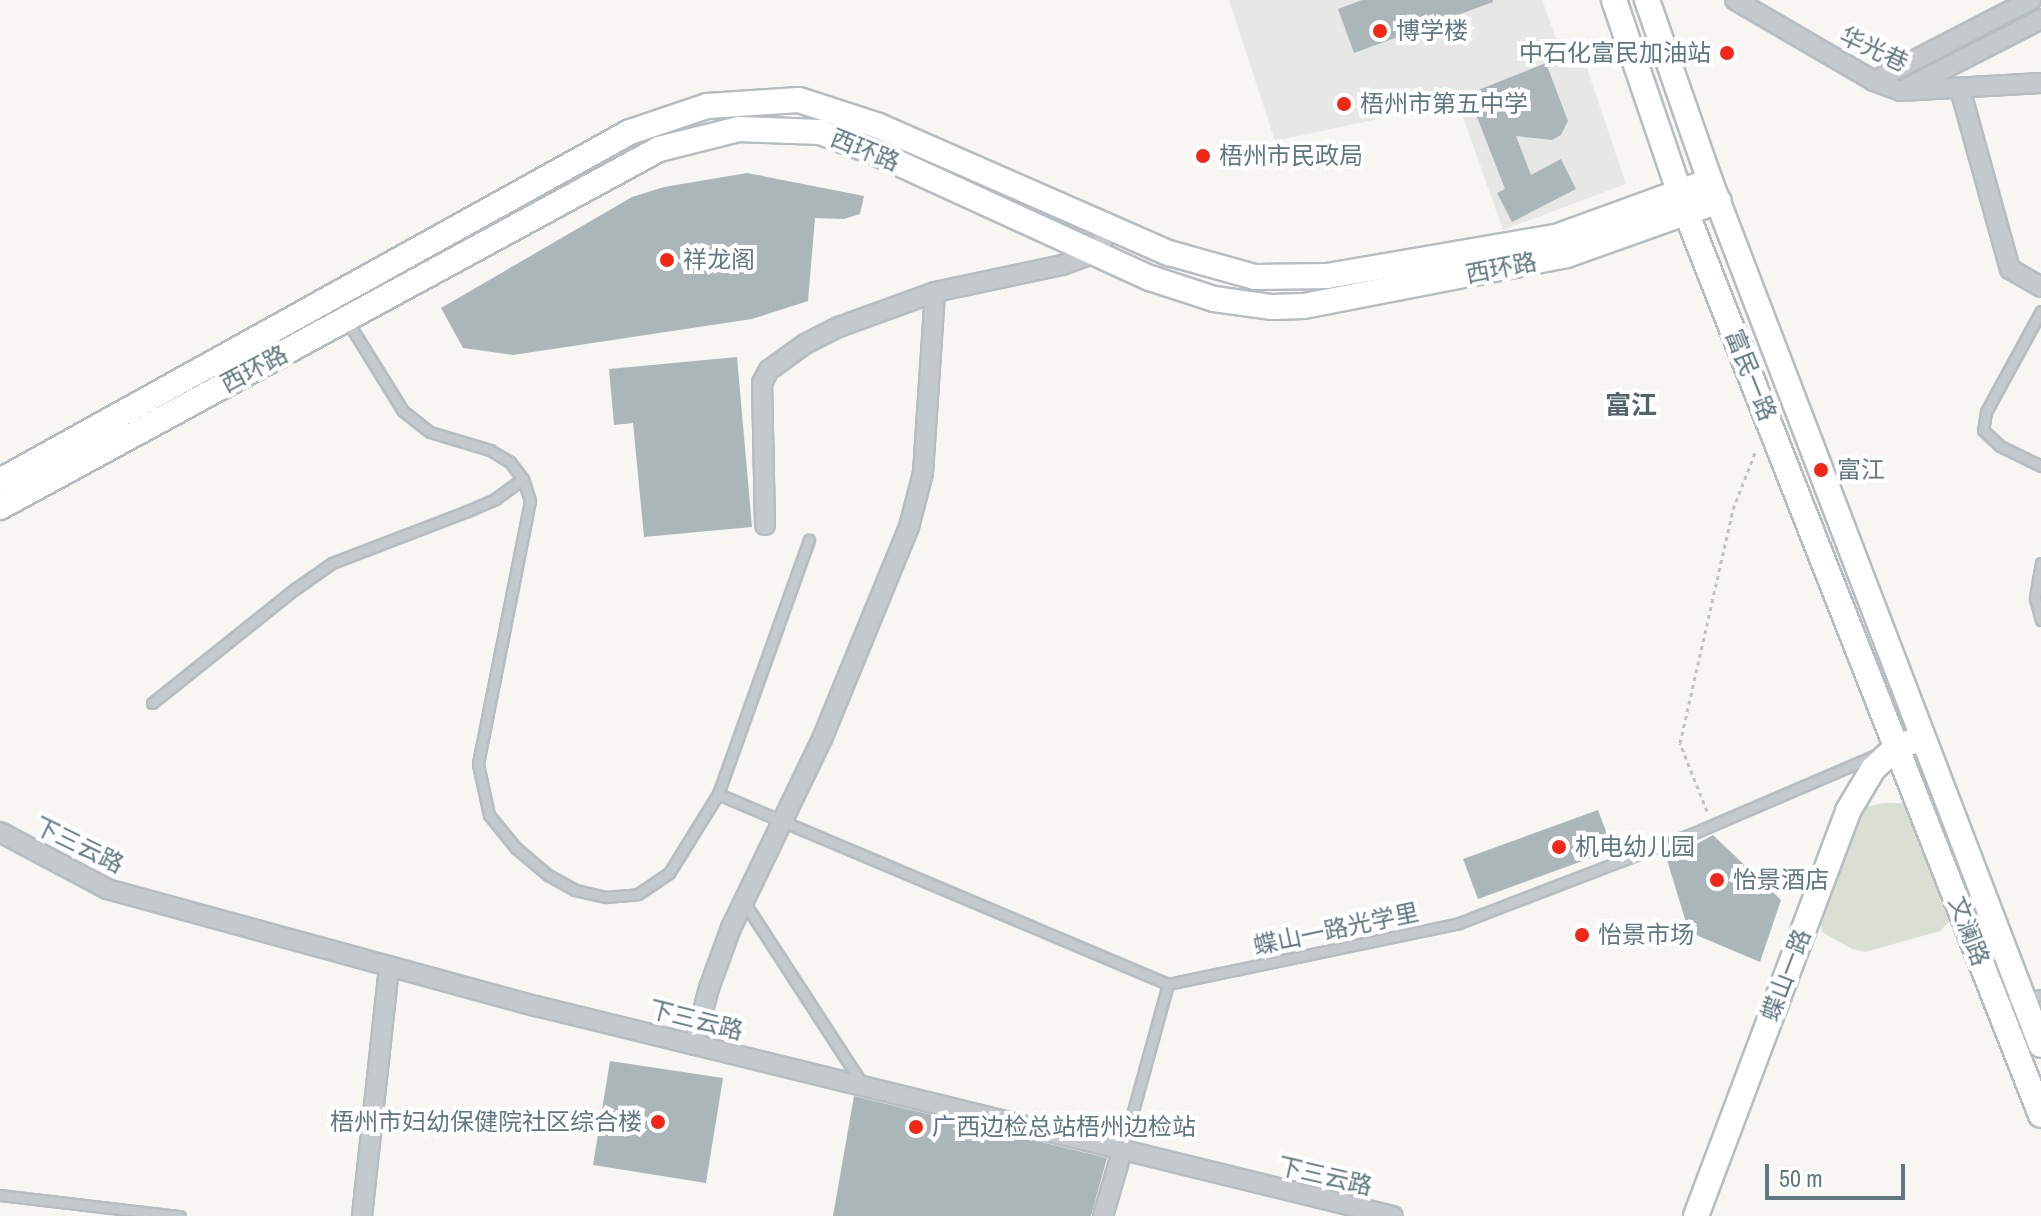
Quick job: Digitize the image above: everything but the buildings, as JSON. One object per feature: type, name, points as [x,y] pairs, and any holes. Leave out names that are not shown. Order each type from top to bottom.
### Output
[{"type":"main road","name":"富民一路","points":[[1614,0],[1683,202],[1898,746]]},
{"type":"main road","points":[[1647,0],[1714,191],[1683,202]]},
{"type":"main road","name":"西环路","points":[[0,481],[630,132],[707,106],[799,100],[879,126],[1110,229],[1228,272],[1255,277],[1313,277],[1556,237],[1683,202]]},
{"type":"main road","name":"西环路","points":[[0,507],[659,149],[739,129],[820,132],[872,151],[1150,278],[1214,299],[1272,307],[1304,306],[1567,255],[1683,202]]},
{"type":"main road","name":"文澜路","points":[[1714,191],[1923,738],[2032,997],[2041,1045]]},
{"type":"main road","points":[[1898,746],[1923,738]]},
{"type":"main road","name":"文澜路","points":[[1898,746],[2041,1115]]},
{"type":"main road","name":"蝶山一路","points":[[1696,1216],[1848,811],[1873,769],[1898,746]]},
{"type":"street","name":"华光巷","points":[[1735,0],[1874,81],[1901,91],[2041,83]]},
{"type":"street","points":[[1874,81],[2031,0]]},
{"type":"street","points":[[1901,91],[2041,19]]},
{"type":"street","points":[[1960,89],[2010,269],[2041,287]]},
{"type":"street","points":[[765,525],[762,383],[769,370],[805,344],[839,327],[935,292],[1062,265],[1095,253],[1110,229]]},
{"type":"street","points":[[694,1045],[709,988],[744,902],[822,739],[909,527],[923,473],[935,292]]},
{"type":"street","name":"下三云路","points":[[0,832],[107,889],[694,1045],[1393,1216]]},
{"type":"street","points":[[362,1216],[389,966]]},
{"type":"street","points":[[1103,1216],[1122,1151]]},
{"type":"lane","points":[[2041,311],[1986,412],[1983,430],[2000,446],[2041,466]]},
{"type":"lane","points":[[346,319],[403,411],[430,432],[490,450],[510,462],[523,479],[530,501],[478,764],[489,815],[516,848],[548,875],[575,890],[606,897],[638,894],[669,873],[718,794],[809,540]]},
{"type":"lane","points":[[152,703],[332,563],[375,544],[423,531],[485,504],[523,479]]},
{"type":"lane","points":[[2041,563],[2035,598],[2041,620]]},
{"type":"lane","name":"蝶山一路光学里","points":[[1168,984],[1459,923],[1713,825],[1898,746]]},
{"type":"lane","points":[[718,794],[1168,984],[1122,1151]]},
{"type":"lane","points":[[744,902],[864,1087]]},
{"type":"lane","points":[[1997,1003],[2032,997]]},
{"type":"lane","points":[[0,1195],[92,1211],[180,1216]]},
{"type":"path","points":[[1713,825],[1680,743],[1733,509],[1768,418]]},
{"type":"shaded area","name":"梧州市第五中学","points":[[1229,0],[1542,0],[1567,68],[1587,68],[1626,184],[1503,230],[1454,92],[1396,115],[1275,141]]},
{"type":"shaded area","points":[[1902,803],[1910,809],[1952,919],[1940,931],[1865,952],[1852,949],[1822,932],[1821,924],[1856,815],[1866,807]]},
{"type":"place","name":"博学楼","points":[[1380,31]]},
{"type":"place","name":"中石化富民加油站","points":[[1727,53]]},
{"type":"place","name":"梧州市第五中学","points":[[1344,104]]},
{"type":"place","name":"梧州市民政局","points":[[1203,156]]},
{"type":"place","name":"祥龙阁","points":[[667,260]]},
{"type":"place","name":"富江","points":[[1821,470]]},
{"type":"place","name":"机电幼儿园","points":[[1559,847]]},
{"type":"place","name":"怡景酒店","points":[[1717,880]]},
{"type":"place","name":"怡景市场","points":[[1582,935]]},
{"type":"place","name":"梧州市妇幼保健院社区综合楼","points":[[658,1122]]},
{"type":"place","name":"广西边检总站梧州边检站","points":[[916,1127]]},
{"type":"district","name":"富江","points":[[1631,405]]}]
